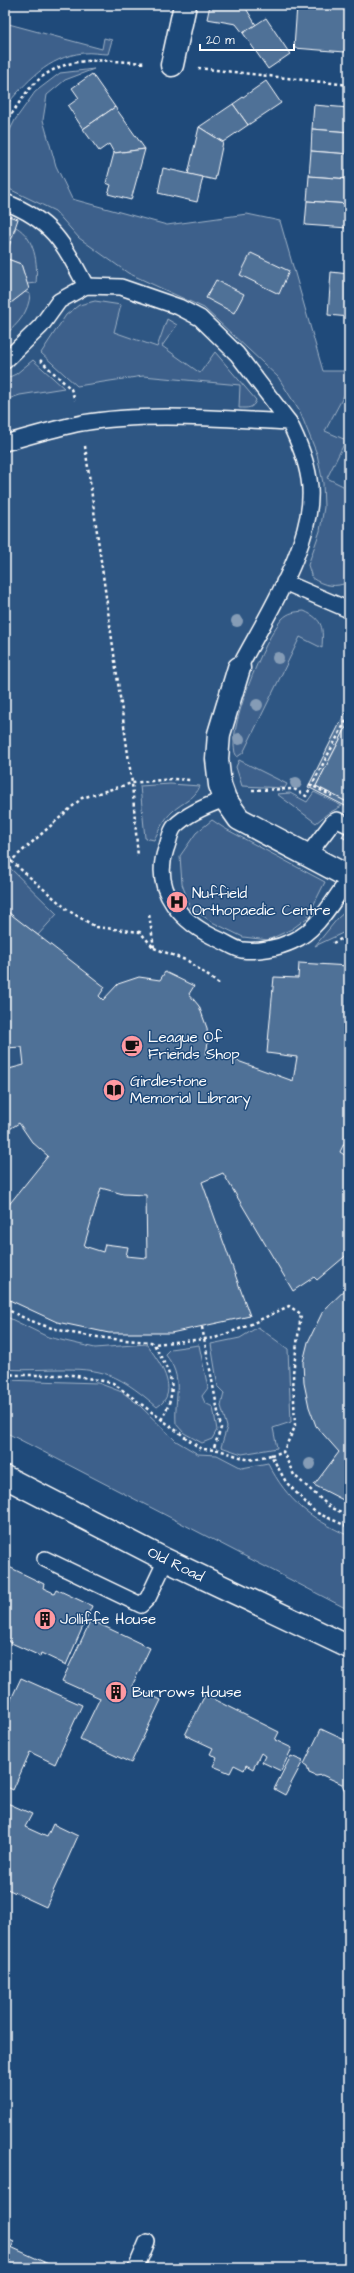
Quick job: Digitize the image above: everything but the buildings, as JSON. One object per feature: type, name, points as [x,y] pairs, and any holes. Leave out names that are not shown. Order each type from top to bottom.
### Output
[{"type":"street","points":[[172,65],[185,5]]},
{"type":"street","points":[[239,668],[219,734],[217,759],[220,785],[235,794],[239,819],[349,878]]},
{"type":"street","name":"Old Road","points":[[5,1477],[166,1560],[349,1647]]},
{"type":"lane","points":[[5,202],[37,216],[65,245],[86,286]]},
{"type":"lane","points":[[9,358],[41,326],[59,301],[86,286],[121,287],[179,307],[200,318],[238,354],[289,422],[300,443],[310,480],[308,517],[298,550],[284,582],[239,668]]},
{"type":"lane","points":[[5,443],[82,423],[192,417],[289,422]]},
{"type":"lane","points":[[284,582],[349,610]]},
{"type":"lane","points":[[235,794],[202,808],[174,827],[165,852],[162,872],[170,902],[189,922],[213,937],[242,950],[269,949],[293,941],[314,926],[349,878]]},
{"type":"lane","points":[[307,856],[333,822],[337,820],[348,825]]},
{"type":"lane","points":[[45,1558],[140,1605],[148,1598],[166,1560]]},
{"type":"lane","points":[[136,2268],[147,2242]]},
{"type":"path","points":[[5,124],[31,88],[49,72],[70,62],[91,60],[172,65],[349,85]]},
{"type":"path","points":[[9,358],[36,356],[71,389]]},
{"type":"path","points":[[82,423],[132,783],[138,858]]},
{"type":"path","points":[[235,794],[294,789],[306,796],[310,785],[349,715]]},
{"type":"path","points":[[11,861],[82,798],[132,783],[172,779],[194,780]]},
{"type":"path","points":[[310,785],[336,798]]},
{"type":"path","points":[[5,855],[69,911],[96,927],[140,932],[154,948],[188,961],[219,984]]},
{"type":"path","points":[[149,913],[154,948]]},
{"type":"path","points":[[5,1308],[25,1320],[82,1336],[151,1342],[154,1344],[215,1338],[247,1326],[289,1306],[301,1314],[293,1373],[295,1427],[284,1452],[294,1475],[331,1508],[349,1515]]},
{"type":"path","points":[[202,1327],[221,1428],[212,1450]]},
{"type":"path","points":[[154,1344],[172,1379],[171,1402],[161,1420]]},
{"type":"path","points":[[5,1372],[16,1375],[72,1375],[113,1383],[201,1449],[212,1450],[249,1460],[284,1452]]},
{"type":"path","points":[[271,1455],[286,1482],[315,1512],[349,1526]]},
{"type":"shaded area","points":[[5,23],[102,49],[104,38],[112,40],[108,54],[83,53],[70,55],[48,65],[30,80],[5,107]]},
{"type":"shaded area","points":[[94,69],[65,80],[47,95],[43,120],[56,166],[72,199],[167,225],[247,214],[280,221],[323,371],[349,371],[349,386],[325,431],[346,440],[327,478],[349,489],[349,582],[339,585],[330,585],[321,583],[312,578],[308,565],[320,531],[324,507],[323,483],[317,454],[300,412],[278,377],[204,308],[128,273],[79,238],[55,211],[5,187],[5,140],[15,120],[35,92],[60,73]]},
{"type":"shaded area","name":"Nuffield Orthopaedic Centre","points":[[5,138],[72,199],[167,225],[247,214],[280,221],[323,371],[349,371],[349,1610],[5,1432]]},
{"type":"shaded area","points":[[16,227],[27,238],[34,252],[36,259],[36,283],[27,284],[21,264],[5,258]]},
{"type":"shaded area","points":[[25,292],[30,294],[28,306],[22,317],[5,335],[5,306]]},
{"type":"shaded area","points":[[95,301],[121,305],[114,332],[157,347],[167,319],[177,325],[162,346],[200,373],[215,352],[256,400],[255,403],[250,407],[239,408],[240,385],[143,376],[77,386],[41,353],[66,315],[79,305]]},
{"type":"shaded area","points":[[33,360],[64,388],[20,395],[5,400],[5,379],[16,374]]},
{"type":"shaded area","points":[[304,611],[311,614],[319,621],[321,625],[322,648],[300,637],[243,753],[237,757],[234,746],[235,729],[240,709],[266,645],[282,619],[295,612]]},
{"type":"shaded area","points":[[239,760],[287,784],[285,788],[242,786],[236,767]]},
{"type":"shaded area","points":[[170,784],[200,786],[192,797],[170,814],[154,840],[145,838],[140,786]]},
{"type":"shaded area","points":[[314,792],[342,806],[327,814],[316,823],[277,794],[290,793],[307,802]]},
{"type":"shaded area","points":[[212,820],[224,828],[325,882],[307,918],[292,929],[268,940],[243,937],[212,922],[190,907],[182,884],[180,856],[196,833]]},
{"type":"shaded area","points":[[5,863],[57,914],[38,935],[5,911]]},
{"type":"shaded area","points":[[349,908],[349,930],[315,946],[338,918]]},
{"type":"shaded area","points":[[5,1316],[48,1337],[95,1348],[146,1344],[161,1367],[168,1384],[168,1393],[164,1401],[157,1407],[122,1381],[98,1372],[72,1369],[5,1369]]},
{"type":"shaded area","points":[[258,1327],[288,1349],[291,1422],[273,1428],[277,1448],[242,1454],[221,1447],[227,1427],[221,1406],[224,1393],[218,1387],[211,1344],[240,1338]]},
{"type":"shaded area","points":[[199,1345],[208,1388],[202,1396],[205,1403],[213,1407],[217,1430],[212,1439],[202,1443],[184,1433],[176,1424],[177,1379],[175,1371],[165,1354],[170,1349]]},
{"type":"shaded area","points":[[5,1380],[98,1383],[122,1392],[138,1404],[176,1441],[198,1454],[217,1455],[242,1468],[268,1463],[284,1488],[301,1507],[323,1522],[349,1536],[349,1610],[5,1432]]},
{"type":"place","name":"Nuffield Orthopaedic Centre","points":[[177,902]]},
{"type":"place","name":"League Of Friends Shop","points":[[132,1046]]},
{"type":"place","name":"Girdlestone Memorial Library","points":[[114,1090]]},
{"type":"place","name":"Jolliffe House","points":[[45,1619]]},
{"type":"place","name":"Burrows House","points":[[116,1692]]}]
